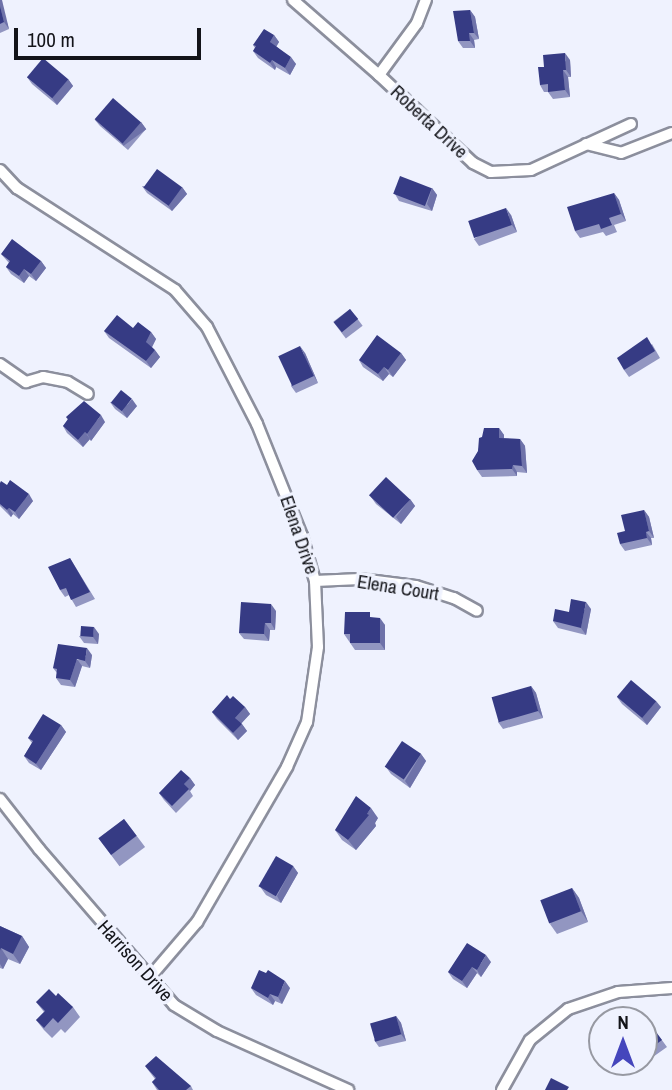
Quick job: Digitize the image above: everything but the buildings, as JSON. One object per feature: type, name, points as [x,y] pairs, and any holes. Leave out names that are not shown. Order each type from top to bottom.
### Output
[{"type":"street","name":"Roberta Drive","points":[[293,0],[379,75],[473,163],[495,173],[531,170],[632,124]]},
{"type":"street","points":[[379,75],[417,23],[426,0]]},
{"type":"street","points":[[586,144],[621,153],[672,133]]},
{"type":"street","name":"Elena Drive","points":[[0,170],[17,188],[175,290],[207,327],[257,424],[302,536],[315,581],[318,647],[306,722],[287,767],[197,922],[150,977]]},
{"type":"street","points":[[0,364],[26,382],[43,377],[55,379],[68,382],[88,394]]},
{"type":"street","name":"Elena Court","points":[[315,581],[360,579],[416,586],[454,597],[477,611]]},
{"type":"street","name":"Harrison Drive","points":[[0,799],[64,879],[174,1005],[217,1031],[348,1090]]},
{"type":"street","points":[[502,1090],[530,1040],[568,1009],[618,992],[672,988]]}]
